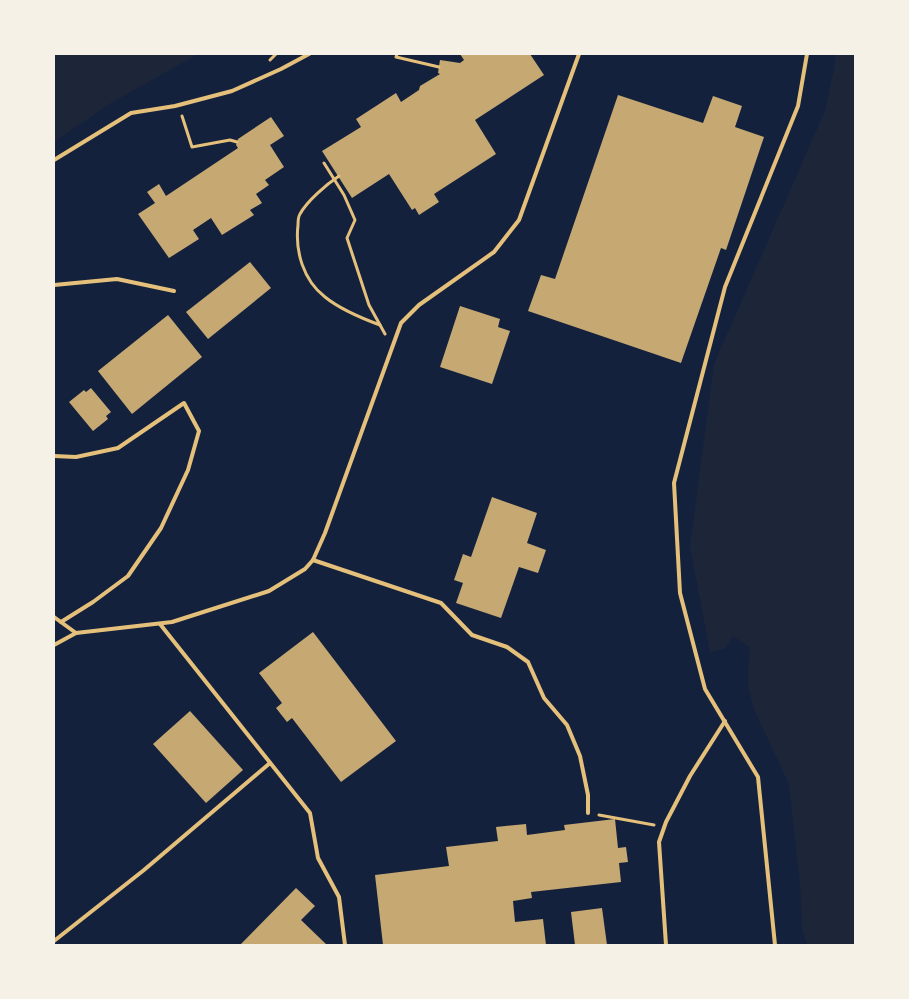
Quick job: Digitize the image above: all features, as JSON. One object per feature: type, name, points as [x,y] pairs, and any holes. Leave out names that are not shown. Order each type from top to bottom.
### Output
[{"type":"lane","points":[[54,160],[131,113],[176,106],[232,91],[309,54]]},
{"type":"lane","points":[[54,645],[76,633],[172,622],[269,591],[305,569],[313,560],[325,533],[401,324],[419,305],[494,252],[519,220],[579,54]]},
{"type":"lane","points":[[775,945],[758,777],[705,689],[680,593],[674,484],[725,287],[798,106],[807,54]]},
{"type":"lane","points":[[54,285],[117,279],[174,291]]},
{"type":"lane","points":[[54,456],[76,456],[118,448],[184,403],[199,431],[188,470],[161,528],[128,576],[93,602],[61,622]]},
{"type":"lane","points":[[313,560],[441,603],[472,635],[507,647],[528,662],[544,698],[567,725],[580,756],[588,795],[588,813]]},
{"type":"lane","points":[[54,617],[76,633]]},
{"type":"lane","points":[[160,624],[310,813],[318,858],[339,897],[345,945]]},
{"type":"lane","points":[[666,945],[659,842],[664,827],[690,776],[725,721]]},
{"type":"lane","points":[[54,942],[144,870],[270,763]]},
{"type":"path","points":[[397,54],[396,57],[439,66]]},
{"type":"path","points":[[182,116],[192,146],[230,140],[237,142]]},
{"type":"path","points":[[324,163],[344,195],[355,220],[347,238],[369,306],[393,347]]},
{"type":"path","points":[[339,176],[322,189],[299,214],[296,239],[302,264],[310,280],[324,297],[346,310],[380,325]]},
{"type":"path","points":[[588,813],[664,827]]},
{"type":"shaded area","points":[[54,54],[198,54],[111,103],[54,142]]},
{"type":"shaded area","points":[[835,54],[855,54],[855,945],[807,945],[802,929],[801,893],[789,784],[753,707],[749,689],[748,670],[750,648],[733,636],[726,648],[710,652],[690,547],[714,364],[825,111],[836,59]]},
{"type":"building","points":[[460,54],[530,54],[544,75],[475,120],[496,154],[434,194],[439,202],[419,215],[415,208],[412,210],[389,174],[352,198],[322,151],[361,127],[356,119],[396,93],[401,102],[419,90],[420,86],[440,74],[438,73],[440,60],[460,63],[464,60]]},
{"type":"building","points":[[618,95],[703,123],[713,96],[742,106],[735,127],[764,137],[726,250],[721,248],[681,363],[528,311],[541,275],[555,279]]},
{"type":"building","points":[[271,117],[284,136],[270,145],[284,167],[265,180],[269,185],[256,194],[262,203],[250,210],[254,215],[222,235],[211,218],[193,230],[199,239],[169,258],[138,214],[155,203],[147,192],[159,184],[166,196],[238,148],[236,145],[238,139]]},
{"type":"building","points":[[250,262],[271,288],[208,339],[186,312]]},
{"type":"building","points":[[460,306],[500,319],[498,327],[510,331],[492,384],[440,367]]},
{"type":"building","points":[[168,315],[202,357],[132,414],[98,371]]},
{"type":"building","points":[[91,388],[111,412],[106,416],[108,419],[93,431],[69,402],[84,390],[86,392]]},
{"type":"building","points":[[492,497],[537,513],[527,543],[546,550],[538,573],[519,567],[501,618],[456,603],[463,583],[454,580],[463,554],[471,557]]},
{"type":"building","points":[[313,632],[396,741],[341,782],[292,718],[287,722],[276,708],[282,703],[259,673]]},
{"type":"building","points":[[190,711],[243,770],[206,803],[153,744]]},
{"type":"building","points":[[615,819],[618,848],[626,847],[628,862],[619,863],[621,882],[531,892],[532,898],[513,901],[515,922],[543,919],[546,945],[383,945],[375,875],[449,866],[446,847],[498,841],[496,827],[526,824],[527,835],[565,830],[564,825]]},
{"type":"building","points":[[296,888],[315,906],[301,920],[327,945],[240,945]]},
{"type":"building","points":[[602,908],[607,945],[575,945],[571,912]]}]
